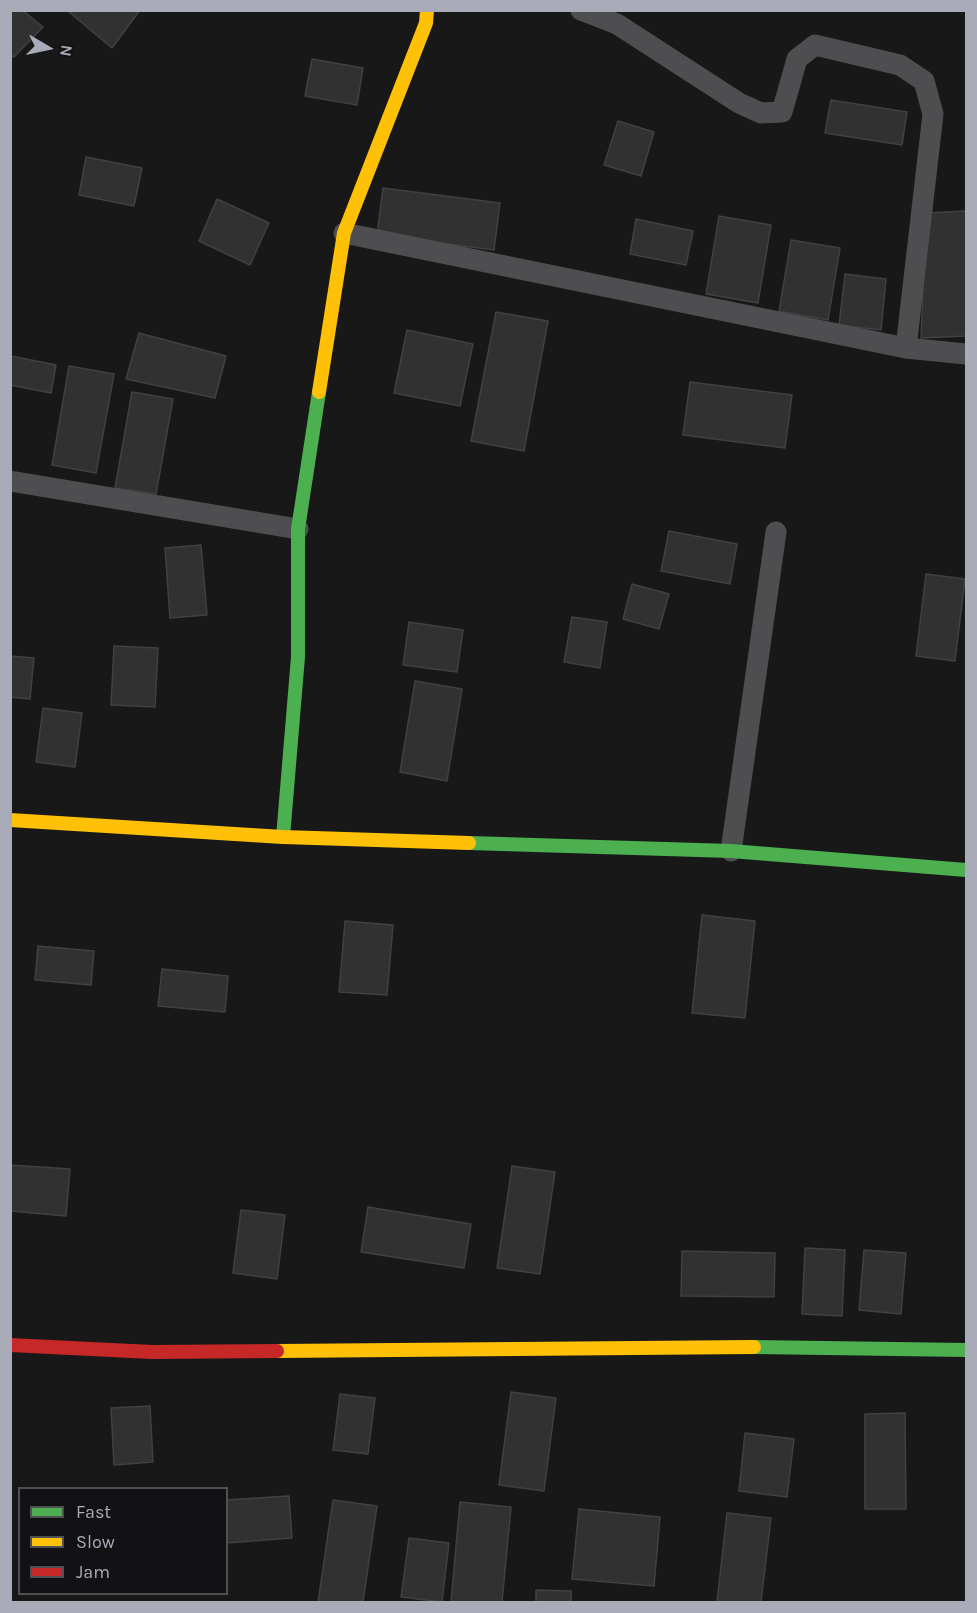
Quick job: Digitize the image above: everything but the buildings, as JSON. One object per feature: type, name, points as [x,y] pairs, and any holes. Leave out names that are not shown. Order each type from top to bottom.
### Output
[{"type":"street","points":[[283,837],[298,657],[298,529],[344,232],[426,23],[427,10]]},
{"type":"street","points":[[581,10],[617,24],[739,103],[761,113],[782,112],[797,59],[815,45],[900,64],[924,81],[933,114],[906,348]]},
{"type":"street","points":[[344,232],[906,348],[966,354]]},
{"type":"street","points":[[10,481],[298,529]]},
{"type":"street","points":[[731,850],[776,532]]},
{"type":"street","points":[[10,820],[283,837],[731,850],[966,870]]},
{"type":"street","points":[[10,1345],[152,1352],[708,1346],[966,1350]]},
{"type":"traffic: fast","points":[[283,837],[298,657],[298,529],[319,392]]},
{"type":"traffic: fast","points":[[469,843],[731,851],[966,870]]},
{"type":"traffic: fast","points":[[754,1347],[966,1350]]},
{"type":"traffic: slow","points":[[319,392],[344,233],[426,23],[427,10]]},
{"type":"traffic: slow","points":[[10,820],[283,837],[469,843]]},
{"type":"traffic: slow","points":[[277,1351],[754,1347]]},
{"type":"traffic: jam","points":[[10,1345],[152,1352],[277,1351]]}]
